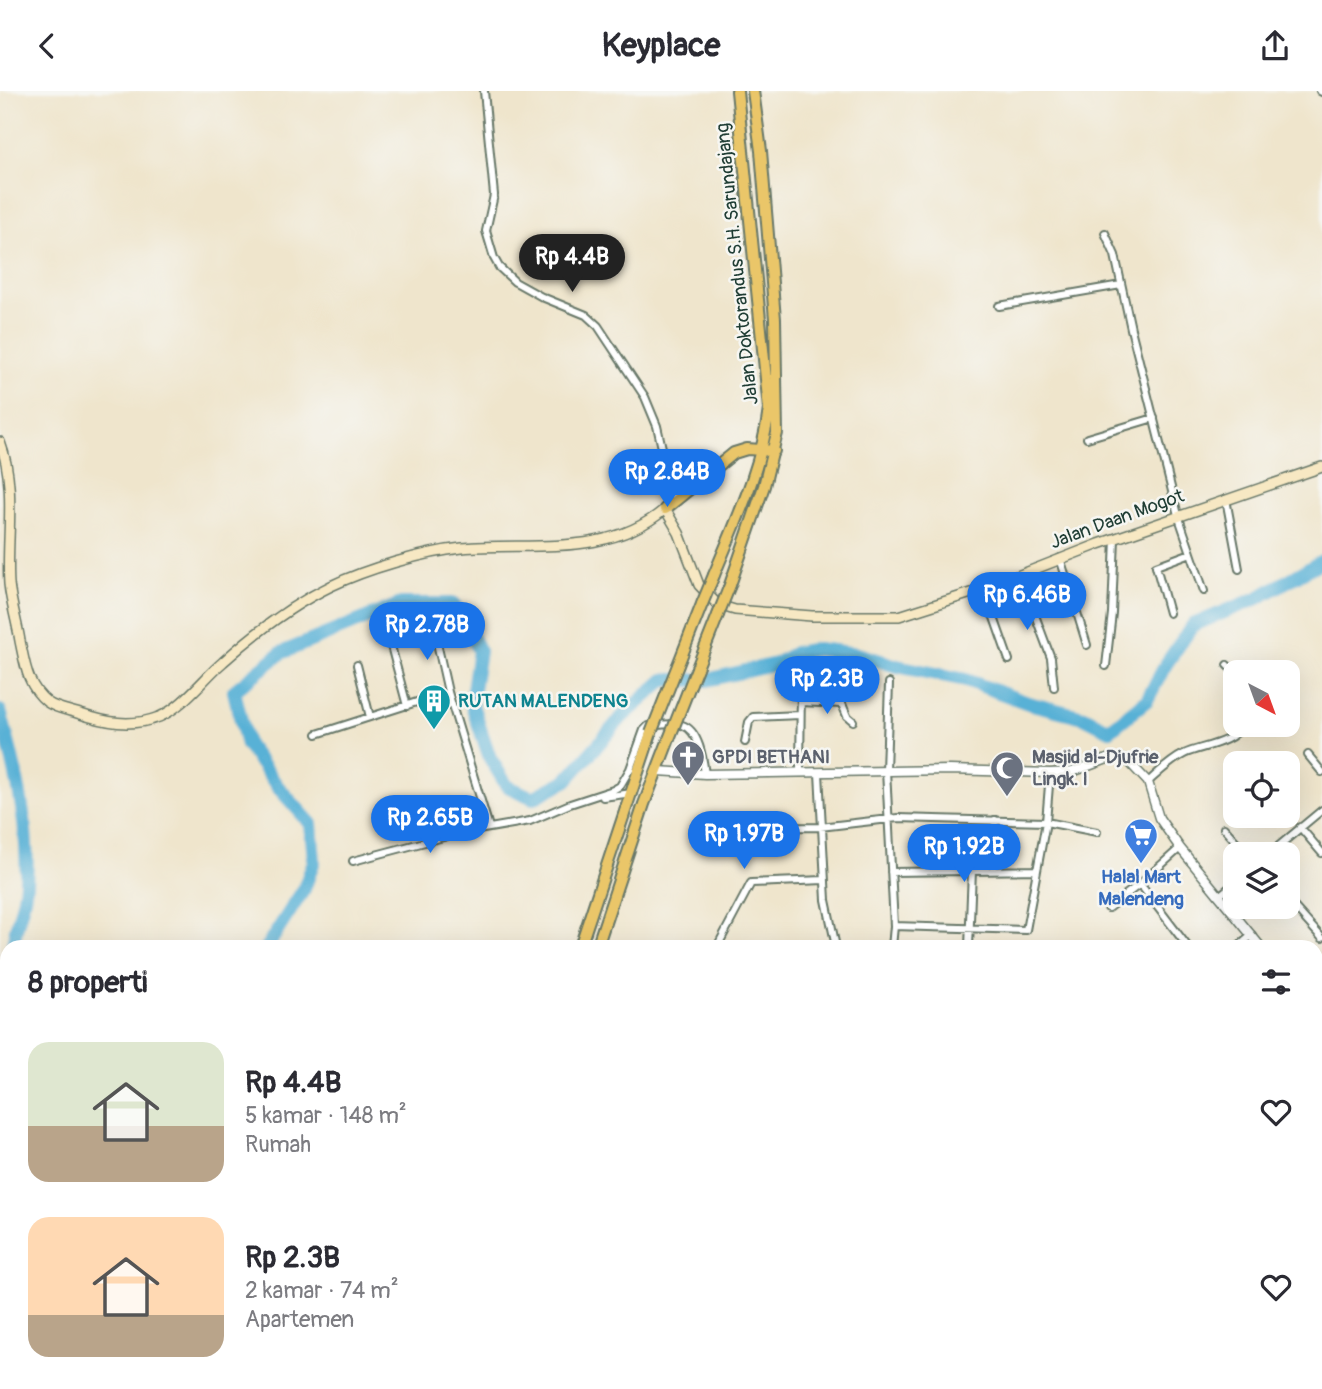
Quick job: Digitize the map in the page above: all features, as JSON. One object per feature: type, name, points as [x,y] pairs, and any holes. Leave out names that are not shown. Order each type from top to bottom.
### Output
[{"type":"main road","name":"Jalan Doktorandus S.H. Sarundajang","points":[[599,940],[644,804],[730,585],[762,495],[768,450],[769,395],[737,91]]},
{"type":"main road","name":"Jalan Doktorandus S.H. Sarundajang","points":[[582,940],[651,733],[749,490],[777,433],[775,319],[762,163],[752,91]]},
{"type":"main road","points":[[0,442],[9,482],[4,538],[9,586],[27,676],[49,703],[106,722],[126,724],[161,716],[260,631],[314,594],[342,581],[433,552],[463,548],[554,547],[623,535],[660,522],[679,533]]},
{"type":"main road","points":[[645,526],[734,453],[747,449],[768,450]]},
{"type":"main road","name":"Jalan Daan Mogot","points":[[669,505],[699,586],[718,605],[735,610],[812,616],[899,616],[984,589],[1178,515],[1322,467]]},
{"type":"street","points":[[484,91],[494,195],[486,231],[494,257],[499,267],[515,282],[542,297],[586,315],[603,333],[639,386],[657,426],[669,505]]},
{"type":"street","points":[[1105,233],[1115,255],[1178,515],[1204,591]]},
{"type":"street","points":[[999,306],[1122,285]]},
{"type":"street","points":[[1087,438],[1154,418]]},
{"type":"street","points":[[1226,499],[1238,569]]},
{"type":"street","points":[[1106,666],[1112,613],[1115,538]]},
{"type":"street","points":[[1169,613],[1156,566],[1191,553]]},
{"type":"street","points":[[1060,558],[1087,645]]},
{"type":"street","points":[[1020,575],[1051,658],[1054,687]]},
{"type":"street","points":[[984,589],[1009,660]]},
{"type":"street","points":[[433,625],[448,692],[489,827]]},
{"type":"street","points":[[386,627],[407,706]]},
{"type":"street","points":[[357,666],[370,717]]},
{"type":"street","points":[[889,683],[886,770],[893,940]]},
{"type":"street","points":[[800,772],[802,684]]},
{"type":"street","points":[[317,734],[448,692]]},
{"type":"street","points":[[801,702],[842,704],[847,716],[853,721]]},
{"type":"street","points":[[745,741],[749,722],[753,717],[800,715]]},
{"type":"street","points":[[353,861],[489,827],[530,821],[620,786],[648,726],[681,725],[690,730],[696,738],[705,774]]},
{"type":"street","points":[[1148,782],[1184,754],[1231,737]]},
{"type":"street","points":[[1308,755],[1322,772]]},
{"type":"street","points":[[658,771],[705,774],[886,770],[1050,773],[1072,772],[1096,762],[1117,758],[1129,762],[1148,782],[1159,818],[1180,848],[1256,940]]},
{"type":"street","points":[[819,773],[824,880],[834,940]]},
{"type":"street","points":[[894,926],[1026,930],[1046,822],[1050,773]]},
{"type":"street","points":[[586,799],[632,793]]},
{"type":"street","points":[[1322,810],[1300,827],[1322,853]]},
{"type":"street","points":[[723,828],[820,827],[898,818],[1046,822],[1097,832]]},
{"type":"street","points":[[993,870],[995,820]]},
{"type":"street","points":[[1224,828],[1236,842]]},
{"type":"street","points":[[1283,842],[1299,828]]},
{"type":"street","points":[[1108,908],[1180,848]]},
{"type":"street","points":[[970,940],[972,870]]},
{"type":"street","points":[[891,872],[1037,870]]},
{"type":"street","points":[[721,940],[751,883],[824,880]]},
{"type":"street","points":[[1140,884],[1183,940]]},
{"type":"street","points":[[1219,896],[1223,893]]},
{"type":"street","points":[[1300,913],[1322,938]]},
{"type":"street","points":[[1246,940],[1252,935]]},
{"type":"waterway","points":[[271,940],[304,889],[314,861],[311,824],[278,787],[247,745],[234,691],[281,653],[401,604],[454,604],[479,651],[471,702],[490,758],[507,786],[533,798],[567,780],[622,717],[664,680],[707,680],[776,664],[795,653],[817,649],[857,654],[897,666],[966,680],[1028,703],[1084,717],[1110,730],[1147,700],[1166,664],[1193,625],[1258,598],[1322,561]]},
{"type":"waterway","points":[[0,711],[16,774],[26,840],[25,891],[14,940]]},
{"type":"place","name":"RUTAN MALENDENG","points":[[434,731]]},
{"type":"place","name":"GPDI BETHANI","points":[[688,787]]},
{"type":"place","name":"Masjid al-Djufrie Lingk. I","points":[[1007,798]]},
{"type":"place","name":"Halal Mart Malendeng","points":[[1141,865]]}]
